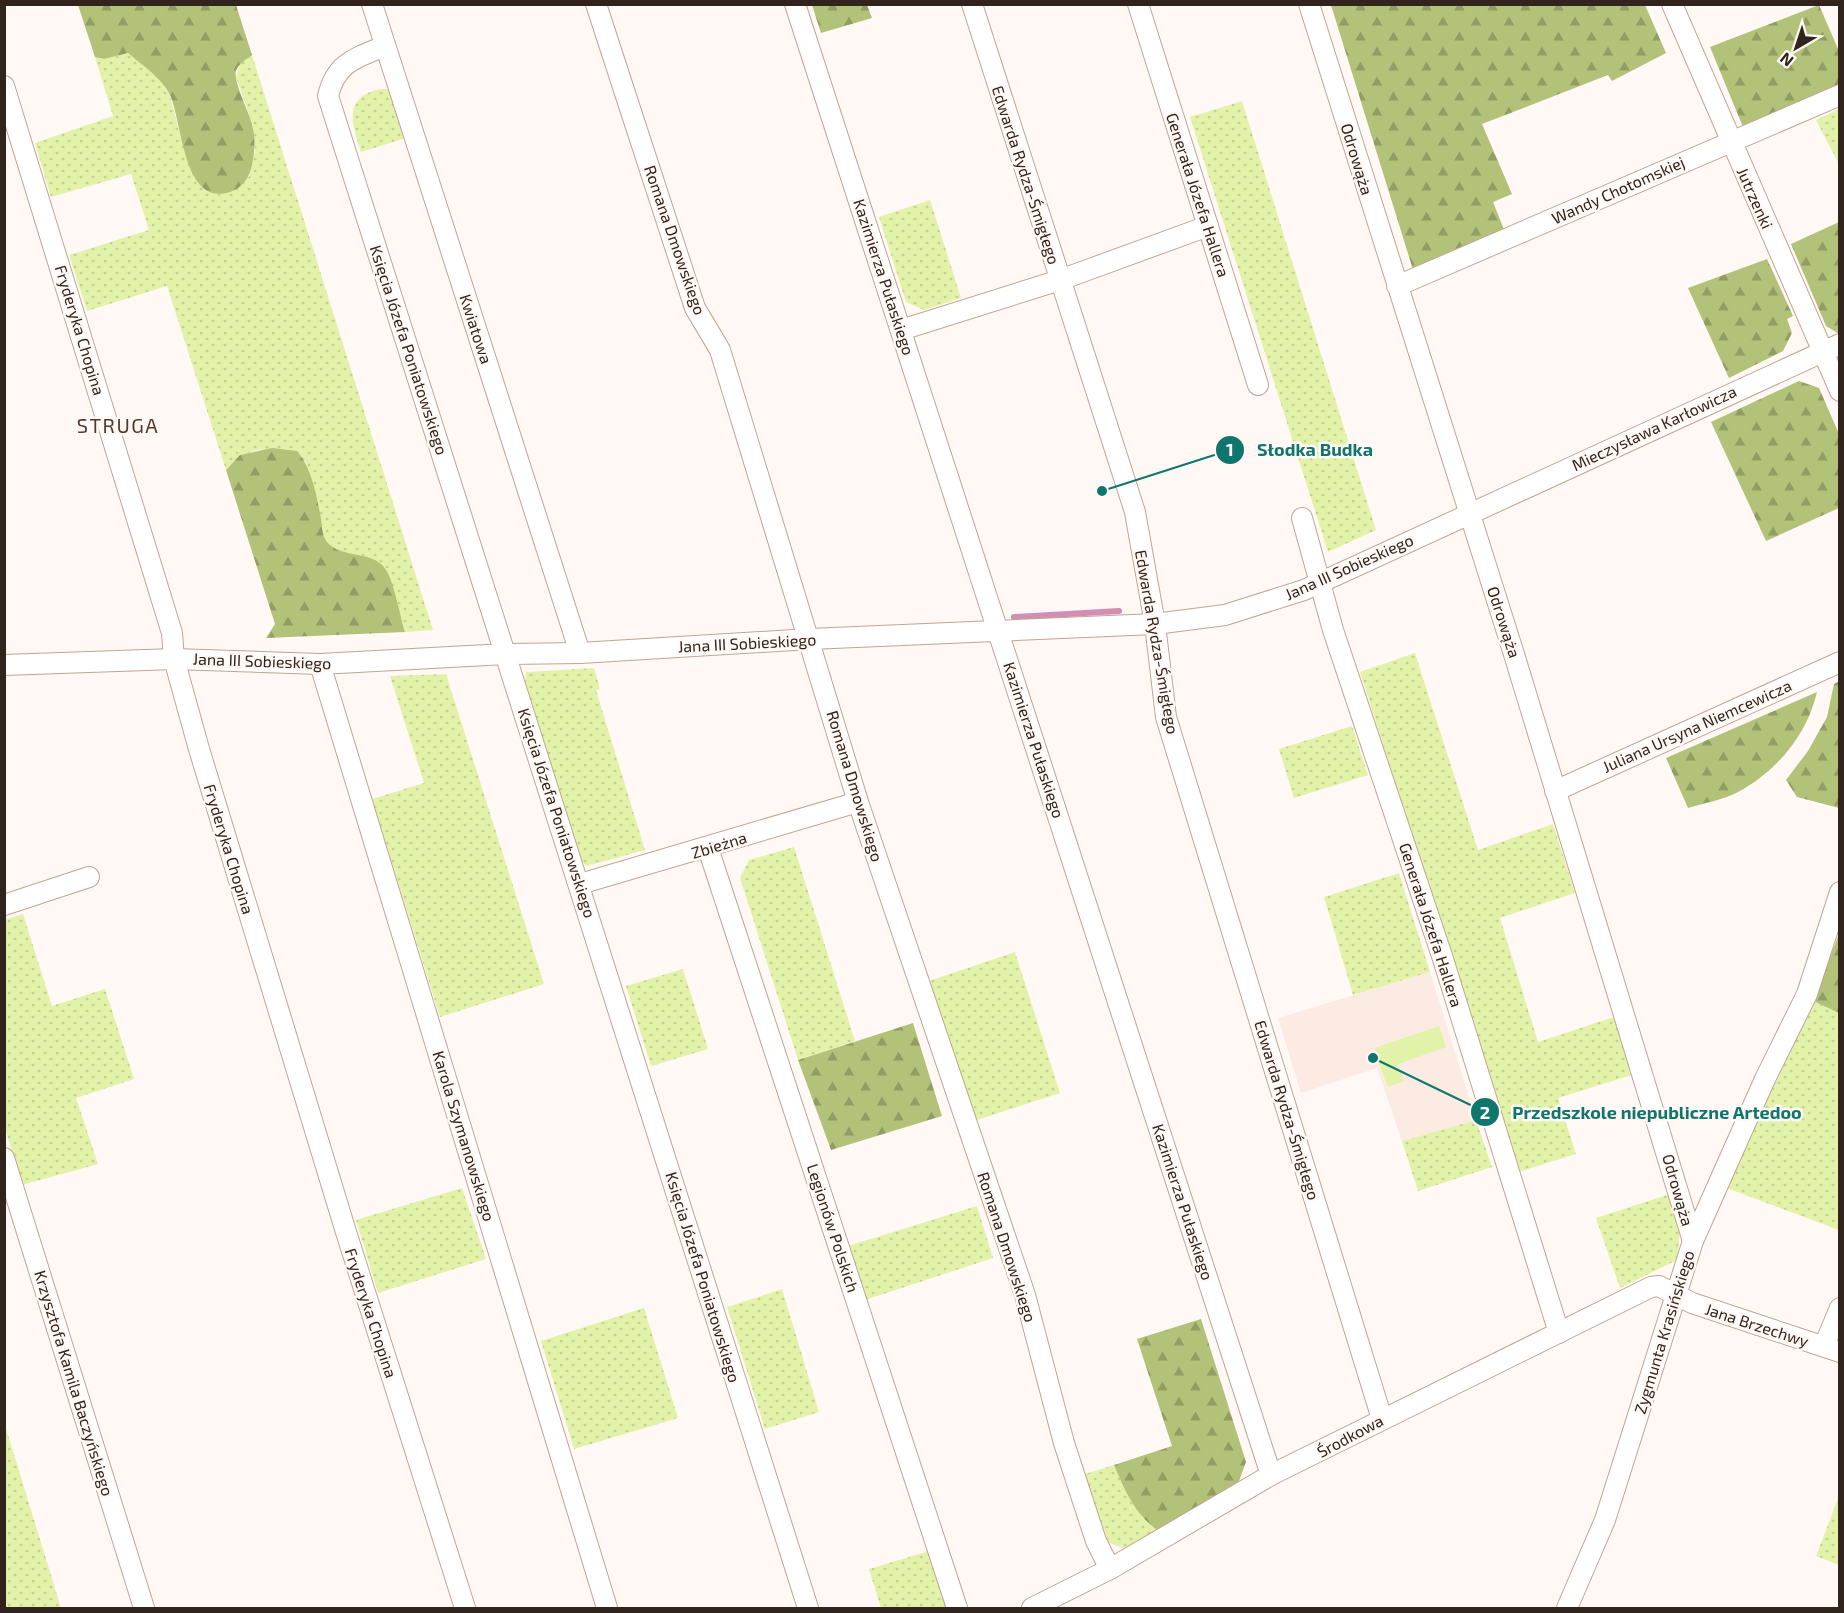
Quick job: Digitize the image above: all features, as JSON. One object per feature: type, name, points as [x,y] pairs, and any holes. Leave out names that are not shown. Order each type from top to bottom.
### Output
[{"type":"street","name":"Kwiatowa","points":[[372,4],[580,653]]},
{"type":"street","name":"Romana Dmowskiego","points":[[596,4],[695,308],[720,350],[858,802],[1024,1295],[1071,1464],[1096,1540],[1110,1569]]},
{"type":"street","name":"Kazimierza Pułaskiego","points":[[795,4],[1270,1476]]},
{"type":"street","name":"Edwarda Rydza-Śmigłego","points":[[972,4],[1135,512],[1155,624],[1166,717],[1382,1419]]},
{"type":"street","name":"Generała Józefa Hallera","points":[[1138,4],[1258,385]]},
{"type":"street","name":"Odrowąża","points":[[1309,4],[1647,1085],[1693,1241]]},
{"type":"street","name":"Jutrzenki","points":[[1672,4],[1730,141],[1831,348],[1839,391]]},
{"type":"street","name":"Księcia Józefa Poniatowskiego","points":[[385,46],[347,62],[332,80],[328,96],[808,1608]]},
{"type":"street","name":"Fryderyka Chopina","points":[[4,86],[168,622],[174,658],[342,1221],[465,1608]]},
{"type":"street","name":"Wandy Chotomskiej","points":[[1397,286],[1839,95]]},
{"type":"street","points":[[901,330],[1060,279],[1208,226]]},
{"type":"street","name":"Mieczysława Karłowicza","points":[[1469,513],[1831,348]]},
{"type":"street","name":"Jana III Sobieskiego","points":[[4,665],[174,658],[320,664],[1155,624],[1225,615],[1321,583],[1469,513]]},
{"type":"street","name":"Generała Józefa Hallera","points":[[1302,518],[1333,630],[1443,959],[1559,1333]]},
{"type":"street","name":"Juliana Ursyna Niemcewicza","points":[[1555,791],[1839,662]]},
{"type":"street","name":"Karola Szymanowskiego","points":[[320,664],[607,1608]]},
{"type":"street","name":"Zbieżna","points":[[580,884],[858,802]]},
{"type":"street","name":"Legionów Polskich","points":[[708,848],[957,1608]]},
{"type":"street","points":[[4,905],[89,877]]},
{"type":"street","name":"Zygmunta Krasińskiego","points":[[1567,1608],[1605,1520],[1693,1241],[1765,1079],[1807,994],[1839,892]]},
{"type":"street","name":"Krzysztofa Kamila Baczyńskiego","points":[[4,1158],[144,1608]]},
{"type":"street","name":"Środkowa","points":[[1032,1608],[1110,1569],[1270,1476],[1651,1287],[1659,1286],[1676,1295]]},
{"type":"street","name":"Jana Brzechwy","points":[[1676,1295],[1692,1303],[1832,1349]]},
{"type":"street","points":[[1832,1349],[1839,1308]]},
{"type":"shaded area","points":[[1430,972],[1476,1120],[1402,1141],[1377,1068],[1301,1093],[1278,1018]]},
{"type":"green space","points":[[78,5],[236,5],[252,55],[236,71],[237,82],[252,124],[254,141],[251,169],[242,185],[226,193],[212,193],[201,186],[186,158],[174,107],[162,83],[128,53],[104,59],[95,57]]},
{"type":"green space","points":[[812,5],[867,5],[872,18],[821,33]]},
{"type":"green space","points":[[1331,5],[1645,5],[1666,53],[1612,81],[1608,75],[1482,124],[1512,194],[1493,202],[1505,232],[1414,273]]},
{"type":"green space","points":[[1819,5],[1839,51],[1839,85],[1743,127],[1710,47]]},
{"type":"green space","points":[[128,53],[160,79],[170,96],[184,148],[249,177],[255,151],[253,126],[236,77],[240,64],[252,55],[433,630],[405,632],[386,570],[377,561],[361,555],[348,554],[332,547],[323,536],[317,500],[305,461],[272,450],[254,451],[236,461],[226,470],[167,286],[87,311],[69,255],[149,230],[131,174],[51,197],[35,143],[113,116],[95,57],[104,59]]},
{"type":"green space","points":[[381,89],[388,89],[409,137],[361,152],[353,121],[355,105],[360,98]]},
{"type":"green space","points":[[1242,101],[1376,530],[1328,552],[1190,117]]},
{"type":"green space","points":[[1839,109],[1839,164],[1816,120]]},
{"type":"green space","points":[[930,200],[961,298],[924,310],[906,302],[879,217]]},
{"type":"green space","points":[[1839,222],[1839,334],[1826,326],[1791,244]]},
{"type":"green space","points":[[1767,259],[1793,316],[1787,319],[1792,333],[1783,351],[1729,378],[1688,288]]},
{"type":"green space","points":[[1799,381],[1819,388],[1839,434],[1839,508],[1766,541],[1711,422]]},
{"type":"green space","points":[[272,448],[297,451],[307,466],[318,501],[323,535],[330,545],[372,559],[386,570],[405,632],[266,638],[275,624],[226,470],[240,455]]},
{"type":"green space","points":[[1415,653],[1478,850],[1553,824],[1575,893],[1500,918],[1538,1042],[1614,1017],[1632,1075],[1558,1098],[1576,1154],[1518,1172],[1360,672]]},
{"type":"green space","points":[[594,668],[600,689],[596,690],[645,850],[587,866],[580,860],[525,684],[526,672]]},
{"type":"green space","points":[[446,674],[544,984],[440,1017],[372,799],[424,783],[390,676]]},
{"type":"green space","points":[[1839,681],[1839,808],[1797,797],[1786,780],[1808,751],[1827,717],[1834,684]]},
{"type":"green space","points":[[1817,692],[1806,723],[1798,737],[1765,774],[1732,795],[1688,808],[1666,758]]},
{"type":"green space","points":[[1352,726],[1368,775],[1294,798],[1279,749]]},
{"type":"green space","points":[[794,847],[855,1041],[798,1060],[740,878],[749,860]]},
{"type":"green space","points":[[1399,873],[1430,972],[1353,995],[1324,897]]},
{"type":"green space","points":[[23,914],[52,1006],[105,989],[134,1079],[76,1098],[98,1164],[22,1185],[5,1128],[4,920]]},
{"type":"green space","points":[[1839,934],[1839,1013],[1813,1001]]},
{"type":"green space","points":[[1015,952],[1060,1093],[974,1121],[929,981]]},
{"type":"green space","points":[[683,969],[708,1049],[651,1066],[626,986]]},
{"type":"green space","points":[[1813,1001],[1839,1013],[1839,1230],[1727,1188]]},
{"type":"green space","points":[[913,1023],[942,1116],[831,1150],[798,1060]]},
{"type":"green space","points":[[1439,1026],[1446,1047],[1398,1064],[1404,1081],[1388,1087],[1374,1048]]},
{"type":"green space","points":[[1476,1120],[1492,1167],[1418,1191],[1402,1141]]},
{"type":"green space","points":[[462,1188],[486,1259],[378,1293],[356,1220]]},
{"type":"green space","points":[[1670,1194],[1680,1225],[1678,1257],[1675,1261],[1620,1288],[1596,1218]]},
{"type":"green space","points":[[977,1206],[993,1258],[865,1300],[848,1246]]},
{"type":"green space","points":[[782,1289],[819,1412],[765,1429],[727,1307]]},
{"type":"green space","points":[[644,1308],[678,1418],[574,1449],[541,1341]]},
{"type":"green space","points":[[1201,1319],[1246,1462],[1238,1484],[1157,1530],[1136,1509],[1114,1465],[1172,1446],[1137,1339]]},
{"type":"green space","points":[[5,1425],[61,1608],[5,1608]]},
{"type":"green space","points":[[1114,1465],[1136,1509],[1157,1530],[1125,1549],[1108,1542],[1085,1474]]},
{"type":"green space","points":[[1839,1496],[1840,1565],[1816,1556]]},
{"type":"green space","points":[[929,1551],[947,1608],[881,1608],[869,1569]]},
{"type":"waterway","points":[[1014,617],[1119,611]]},
{"type":"place","name":"Słodka Budka","points":[[1102,491]]},
{"type":"place","name":"Przedszkole niepubliczne Artedoo","points":[[1373,1058]]},
{"type":"district","name":"STRUGA","points":[[118,426]]}]
